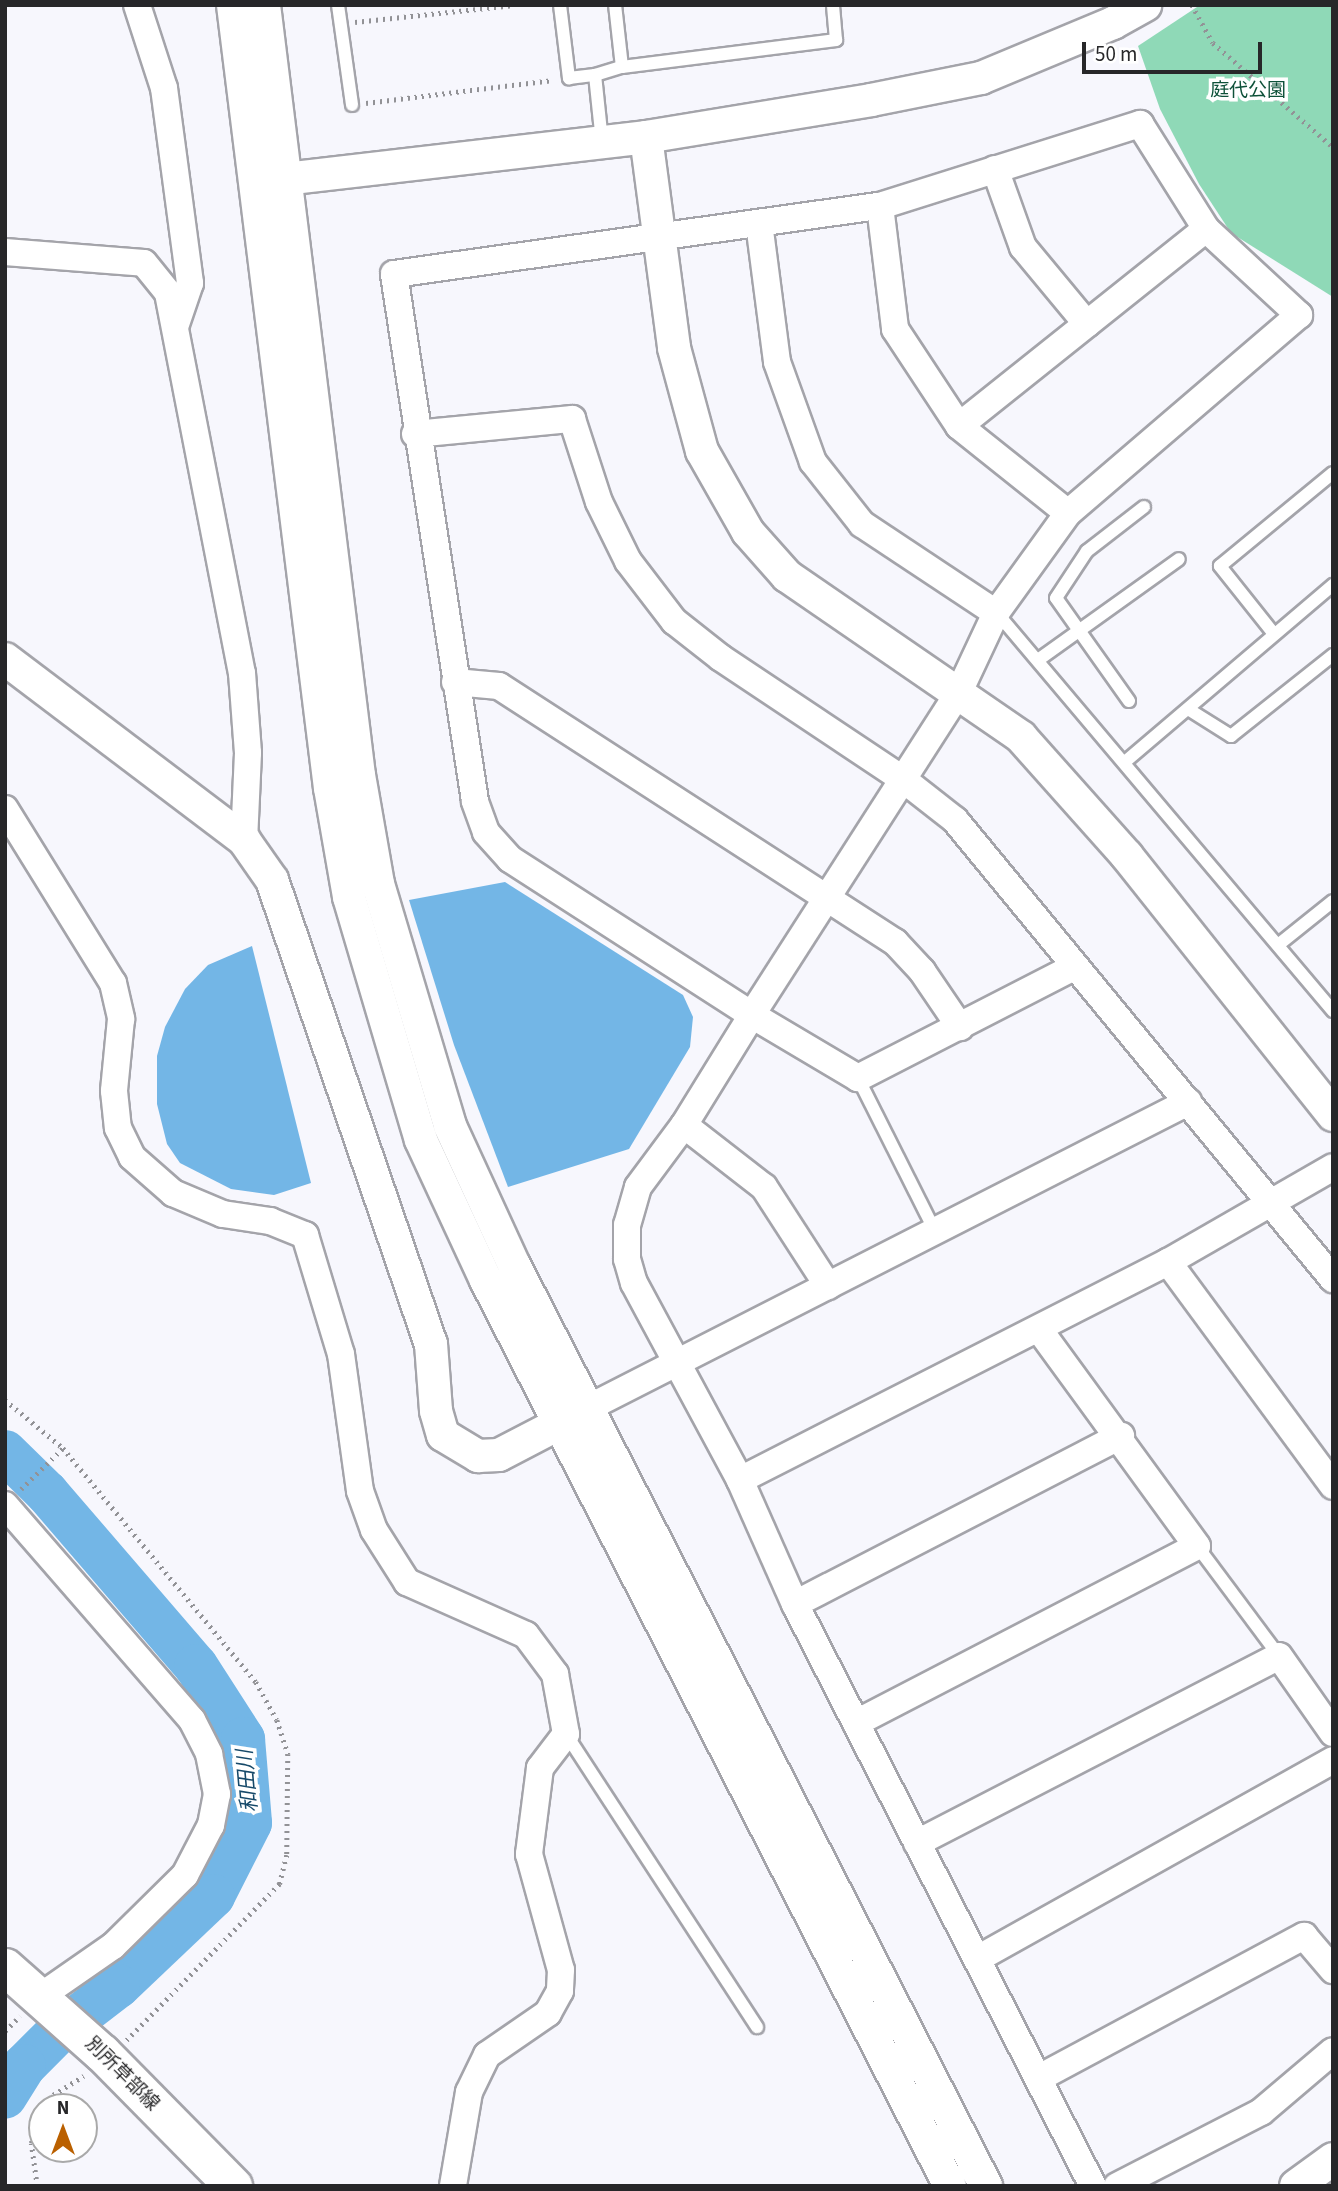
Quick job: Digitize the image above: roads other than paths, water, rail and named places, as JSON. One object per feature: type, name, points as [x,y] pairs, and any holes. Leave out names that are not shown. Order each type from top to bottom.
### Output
[{"type":"main road","name":"別所草部線","points":[[5,1966],[105,2056],[233,2186]]},
{"type":"street","points":[[136,5],[164,88],[190,284],[175,329]]},
{"type":"street","points":[[233,5],[330,788],[349,897],[421,1140],[560,1424],[950,2186]]},
{"type":"street","points":[[264,5],[359,775],[378,884],[450,1126],[588,1408],[986,2186]]},
{"type":"street","points":[[255,182],[646,137],[981,78],[1109,14],[1145,5]]},
{"type":"street","points":[[1072,968],[859,1078],[752,1014],[510,859],[486,832],[475,800],[415,434],[394,274],[660,240],[880,206],[1140,124],[1206,229],[1299,315],[1068,513],[996,613],[959,692],[752,1014],[684,1125],[638,1187],[627,1225],[627,1259],[634,1283],[673,1362],[740,1480],[795,1604],[979,1958],[1093,2186]]},
{"type":"street","points":[[646,137],[674,348],[702,451],[748,532],[787,576],[1021,737],[1127,856],[1333,1115]]},
{"type":"street","points":[[995,169],[1023,247],[1087,324]]},
{"type":"street","points":[[880,206],[895,329],[959,426],[1068,513]]},
{"type":"street","points":[[759,223],[777,362],[813,461],[862,524],[996,613]]},
{"type":"street","points":[[959,426],[1206,229]]},
{"type":"street","points":[[5,252],[144,263],[168,293],[242,673],[248,753],[244,840]]},
{"type":"street","points":[[415,434],[572,419],[598,502],[628,561],[674,621],[721,658],[904,780],[955,820],[1072,968],[1188,1102],[1333,1279]]},
{"type":"street","points":[[5,659],[244,840],[272,880],[431,1344],[436,1411],[443,1435],[478,1456],[499,1455],[673,1362],[1188,1102]]},
{"type":"street","points":[[455,682],[499,686],[895,942],[922,971],[960,1027]]},
{"type":"street","points":[[5,809],[113,983],[121,1018],[114,1091],[118,1128],[132,1157],[173,1193],[223,1214],[270,1221],[305,1235],[341,1354],[360,1491],[374,1530],[407,1582],[526,1635],[555,1674],[566,1734],[540,1768],[529,1854],[561,1970],[560,1991],[548,2013],[487,2055],[469,2092],[453,2186]]},
{"type":"street","points":[[684,1125],[764,1187],[828,1286]]},
{"type":"street","points":[[740,1480],[1168,1262],[1271,1206],[1333,1167]]},
{"type":"street","points":[[1168,1262],[1333,1486]]},
{"type":"street","points":[[856,1723],[1197,1546],[1121,1436],[1039,1329]]},
{"type":"street","points":[[795,1604],[1121,1436]]},
{"type":"street","points":[[5,1505],[192,1720],[209,1754],[217,1794],[211,1825],[185,1875],[113,1946],[45,2000]]},
{"type":"street","points":[[917,1843],[1279,1656],[1333,1733]]},
{"type":"street","points":[[979,1958],[1333,1760]]},
{"type":"street","points":[[1039,2078],[1304,1936],[1333,1970]]},
{"type":"street","points":[[1117,2186],[1261,2112],[1333,2051]]},
{"type":"street","points":[[1296,2186],[1333,2159]]},
{"type":"lane","points":[[338,5],[352,104]]},
{"type":"lane","points":[[560,5],[569,78],[595,75],[622,67],[836,40],[833,5]]},
{"type":"lane","points":[[615,5],[622,67]]},
{"type":"lane","points":[[595,75],[602,142]]},
{"type":"lane","points":[[1275,634],[1220,566],[1333,473]]},
{"type":"lane","points":[[1129,701],[1074,630],[1056,598],[1087,551],[1144,507]]},
{"type":"lane","points":[[1038,660],[1074,630],[1179,559]]},
{"type":"lane","points":[[1126,761],[1333,584]]},
{"type":"lane","points":[[996,613],[1126,761],[1333,1011]]},
{"type":"lane","points":[[1188,709],[1231,736],[1333,656]]},
{"type":"lane","points":[[1278,945],[1333,901]]},
{"type":"lane","points":[[859,1078],[935,1231]]},
{"type":"lane","points":[[1197,1546],[1279,1656]]},
{"type":"lane","points":[[566,1734],[757,2027]]},
{"type":"water","points":[[505,882],[683,995],[693,1017],[690,1047],[629,1149],[508,1187],[454,1045],[409,900]]},
{"type":"water","points":[[252,946],[311,1183],[274,1195],[231,1189],[180,1163],[167,1144],[157,1104],[157,1056],[165,1027],[185,989],[208,965]]},
{"type":"waterway","name":"和田川","points":[[5,1452],[47,1493],[196,1666],[243,1739],[250,1823],[213,1896],[118,1986],[56,2034],[24,2066],[5,2097]]},
{"type":"park label","name":"庭代公園","points":[[1248,91]]}]
